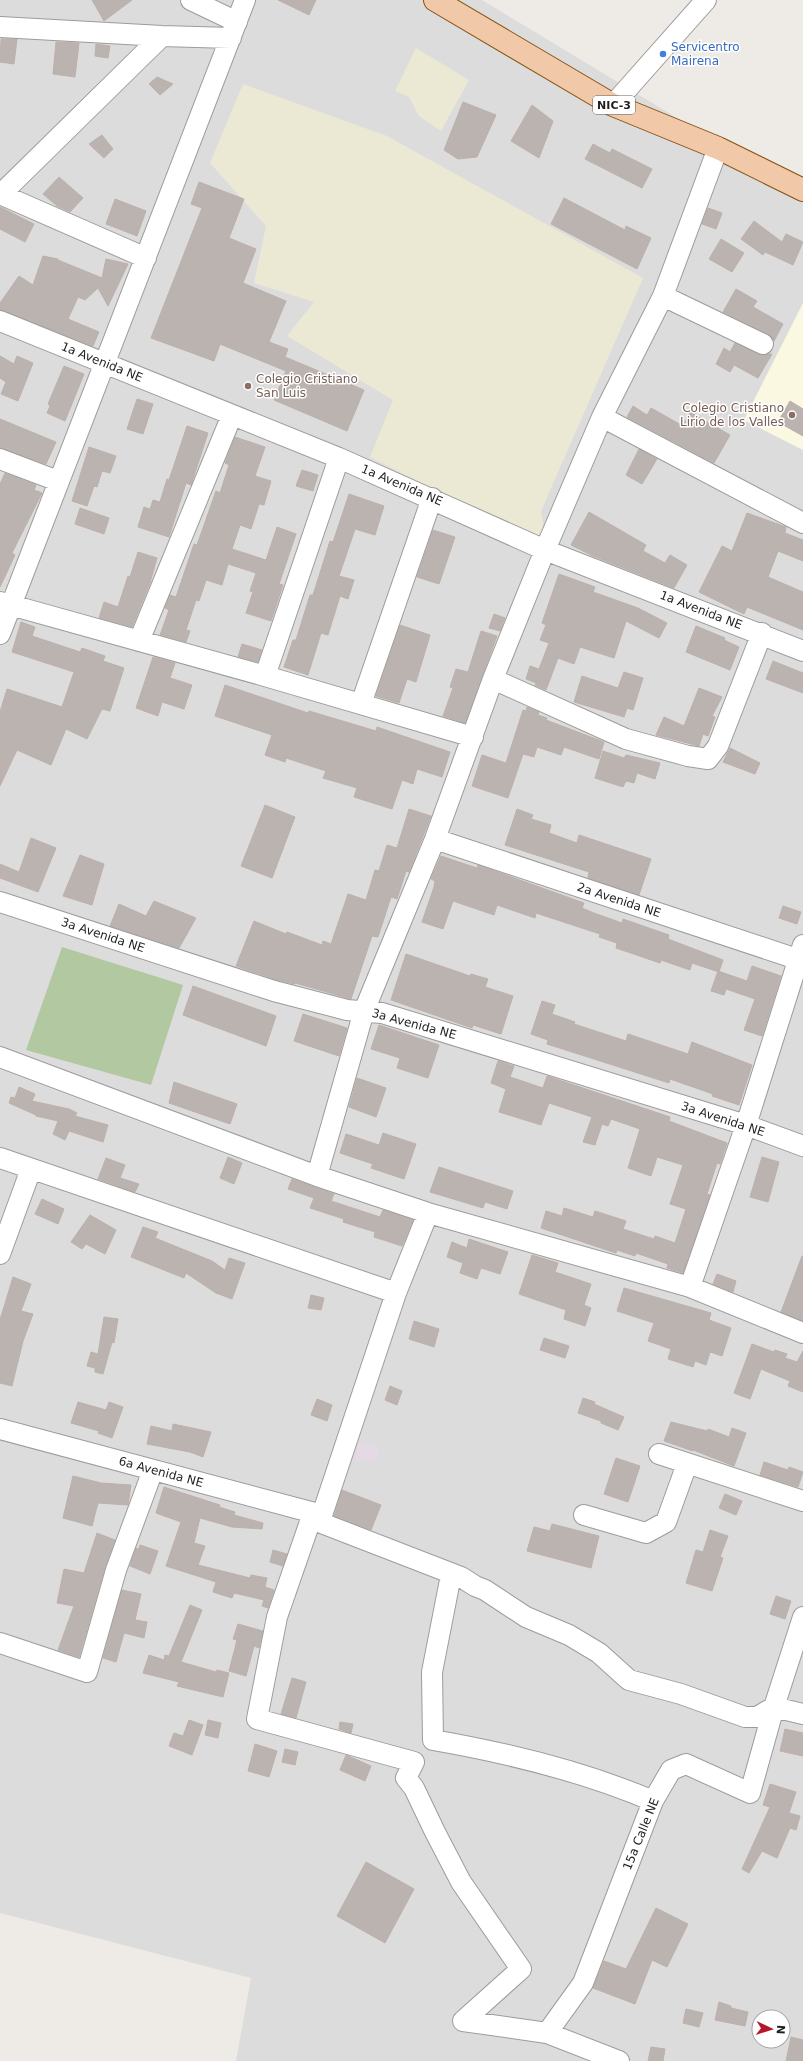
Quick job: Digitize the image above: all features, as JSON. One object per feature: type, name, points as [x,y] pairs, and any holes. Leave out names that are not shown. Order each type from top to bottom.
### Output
[{"type":"main road","name":"NIC-3","points":[[435,0],[613,105],[718,148],[803,190]]},
{"type":"street","points":[[191,0],[234,30]]},
{"type":"street","points":[[0,634],[6,604],[58,481],[105,363],[246,0]]},
{"type":"street","points":[[613,105],[706,0]]},
{"type":"street","points":[[0,27],[162,36],[234,30]]},
{"type":"street","points":[[146,258],[0,195],[162,36]]},
{"type":"street","points":[[317,1176],[364,1011],[435,839],[493,679],[545,550],[602,417],[663,296],[718,148]]},
{"type":"street","points":[[663,296],[763,344]]},
{"type":"street","name":"1a Avenida NE","points":[[0,321],[339,458],[432,498],[545,550],[762,633],[803,651]]},
{"type":"street","points":[[139,642],[232,415]]},
{"type":"street","points":[[602,417],[803,523]]},
{"type":"street","points":[[265,676],[339,458]]},
{"type":"street","points":[[0,459],[58,481]]},
{"type":"street","points":[[361,704],[432,498]]},
{"type":"street","points":[[6,604],[265,676],[473,737]]},
{"type":"street","points":[[493,679],[626,739],[688,756],[708,759],[718,746],[762,633]]},
{"type":"street","name":"2a Avenida NE","points":[[435,839],[801,955]]},
{"type":"street","name":"3a Avenida NE","points":[[0,902],[274,992],[347,1010],[382,1013],[746,1125],[803,1146]]},
{"type":"street","points":[[690,1288],[746,1125],[801,955]]},
{"type":"street","points":[[0,1057],[317,1176],[428,1212],[690,1288],[803,1333]]},
{"type":"street","points":[[0,1158],[396,1293]]},
{"type":"street","points":[[0,1254],[31,1169]]},
{"type":"street","points":[[414,1762],[257,1719],[277,1617],[316,1517],[396,1293],[428,1212]]},
{"type":"street","name":"6a Avenida NE","points":[[0,1429],[153,1470],[316,1517],[451,1575],[461,1577],[475,1586],[485,1590],[526,1617],[569,1636],[599,1653],[630,1680],[681,1694],[745,1717],[757,1718],[774,1707]]},
{"type":"street","points":[[659,1454],[803,1501]]},
{"type":"street","points":[[584,1515],[646,1533],[666,1522],[687,1464]]},
{"type":"street","points":[[0,1643],[87,1672],[116,1570],[153,1470]]},
{"type":"street","points":[[451,1575],[432,1672],[433,1740],[414,1762],[406,1778],[425,1808],[434,1832],[461,1882],[521,1969],[462,2021],[547,2033],[619,2061]]},
{"type":"street","name":"15a Calle NE","points":[[547,2033],[582,1983],[653,1801],[671,1770],[686,1764],[750,1793],[774,1707],[803,1617]]},
{"type":"street","points":[[774,1707],[803,1714]]},
{"type":"street","points":[[433,1740],[493,1751],[559,1768],[653,1801]]},
{"type":"shaded area","points":[[0,0],[482,0],[803,194],[803,2061],[236,2061],[251,1978],[0,1913]]},
{"type":"shaded area","points":[[416,48],[469,80],[441,131],[419,116],[409,97],[395,91]]},
{"type":"shaded area","points":[[243,84],[387,136],[643,278],[541,511],[546,547],[370,457],[393,400],[287,336],[314,302],[254,283],[266,226],[210,163]]},
{"type":"shaded area","points":[[803,303],[803,450],[744,420]]},
{"type":"shaded area","points":[[359,1442],[379,1447],[377,1460],[355,1461]]},
{"type":"green space","points":[[62,947],[183,985],[151,1085],[26,1050]]},
{"type":"building","points":[[92,0],[132,0],[104,21]]},
{"type":"building","points":[[278,0],[316,0],[309,15]]},
{"type":"building","points":[[1,39],[17,39],[14,64],[0,62]]},
{"type":"building","points":[[56,42],[79,43],[75,77],[53,74]]},
{"type":"building","points":[[96,44],[110,46],[108,58],[95,56]]},
{"type":"building","points":[[157,77],[173,84],[160,95],[149,84]]},
{"type":"building","points":[[463,102],[496,115],[477,157],[458,159],[444,150]]},
{"type":"building","points":[[532,105],[553,121],[539,158],[511,141]]},
{"type":"building","points":[[102,135],[113,149],[104,158],[89,144]]},
{"type":"building","points":[[593,144],[610,153],[612,149],[652,169],[642,188],[585,159]]},
{"type":"building","points":[[59,177],[83,198],[70,212],[57,206],[43,194]]},
{"type":"building","points":[[199,182],[244,199],[229,238],[256,249],[243,283],[286,301],[269,342],[288,349],[285,357],[364,390],[347,431],[274,400],[286,371],[220,344],[214,361],[151,338],[202,208],[191,204]]},
{"type":"building","points":[[564,198],[625,230],[626,226],[651,238],[637,269],[551,224]]},
{"type":"building","points":[[115,199],[146,211],[137,236],[106,224]]},
{"type":"building","points":[[0,207],[34,224],[25,242],[0,229]]},
{"type":"building","points":[[708,208],[722,213],[716,229],[702,224]]},
{"type":"building","points":[[754,221],[782,242],[786,234],[803,242],[793,265],[765,252],[763,255],[741,239]]},
{"type":"building","points":[[721,239],[744,253],[732,272],[709,259]]},
{"type":"building","points":[[43,256],[58,259],[102,278],[106,259],[128,264],[108,306],[98,288],[85,300],[78,297],[68,319],[99,332],[93,346],[0,310],[0,303],[19,276],[33,285]]},
{"type":"building","points":[[736,289],[757,301],[753,307],[783,324],[774,341],[768,334],[723,312]]},
{"type":"building","points":[[735,343],[758,354],[772,354],[758,378],[734,365],[730,372],[716,364],[724,348],[730,352]]},
{"type":"building","points":[[0,356],[14,364],[17,356],[33,363],[18,401],[1,394],[6,382],[0,378]]},
{"type":"building","points":[[64,366],[84,374],[65,421],[47,413],[50,406],[48,404]]},
{"type":"building","points":[[137,399],[153,404],[143,434],[127,429]]},
{"type":"building","name":"Colegio Cristiano Lirio de los Valles","points":[[790,401],[803,409],[803,436],[778,422]]},
{"type":"building","points":[[633,406],[647,415],[651,408],[683,426],[690,412],[730,435],[714,463],[627,417]]},
{"type":"building","points":[[0,419],[56,442],[46,464],[0,448]]},
{"type":"building","points":[[187,426],[208,433],[191,485],[186,483],[169,537],[138,527],[144,507],[150,509],[153,500],[160,502]]},
{"type":"building","points":[[235,437],[265,447],[255,476],[271,481],[264,505],[259,504],[251,529],[240,525],[232,549],[266,560],[277,527],[296,534],[279,584],[283,585],[271,621],[246,613],[253,592],[250,591],[256,573],[228,564],[222,585],[206,580],[199,601],[196,600],[186,630],[190,631],[186,642],[160,635],[169,610],[165,608],[170,595],[176,597],[194,544],[197,545],[216,491],[220,493],[229,465],[225,463]]},
{"type":"building","points":[[89,447],[116,456],[110,473],[102,471],[97,487],[94,486],[87,506],[72,501]]},
{"type":"building","points":[[639,449],[657,459],[642,484],[626,475]]},
{"type":"building","points":[[302,470],[318,475],[313,491],[296,486]]},
{"type":"building","points":[[5,473],[36,485],[34,490],[42,493],[12,553],[15,555],[0,587],[0,484]]},
{"type":"building","points":[[349,494],[384,506],[375,535],[355,529],[339,576],[354,580],[348,599],[340,596],[328,635],[321,633],[308,675],[284,667],[293,640],[296,640],[310,595],[313,595],[330,541],[333,542]]},
{"type":"building","points":[[80,508],[109,518],[104,534],[75,524]]},
{"type":"building","points":[[589,512],[646,545],[643,551],[665,563],[670,555],[687,565],[674,588],[593,556],[571,545]]},
{"type":"building","points":[[747,513],[786,527],[785,533],[803,540],[803,561],[778,551],[768,577],[803,592],[803,630],[747,607],[744,614],[699,592],[722,546],[732,551]]},
{"type":"building","points":[[433,530],[455,537],[439,584],[417,577]]},
{"type":"building","points":[[138,552],[157,558],[150,583],[132,627],[99,618],[104,602],[118,607]]},
{"type":"building","points":[[559,574],[595,587],[593,592],[638,608],[667,623],[659,638],[626,621],[614,658],[580,647],[574,664],[558,658],[546,690],[535,685],[536,683],[526,679],[530,666],[539,669],[549,643],[540,640],[546,625],[542,623]]},
{"type":"building","points":[[494,614],[505,618],[500,631],[489,628]]},
{"type":"building","points":[[21,622],[35,627],[32,636],[80,652],[82,648],[105,656],[103,661],[124,668],[110,711],[102,709],[87,739],[66,729],[51,765],[17,750],[0,786],[0,712],[7,689],[62,707],[74,672],[12,652]]},
{"type":"building","points":[[400,625],[430,635],[416,682],[407,679],[399,703],[376,696]]},
{"type":"building","points":[[696,626],[725,638],[724,640],[739,647],[730,670],[686,652]]},
{"type":"building","points":[[481,631],[497,636],[465,723],[443,716],[453,688],[450,687],[456,669],[468,672]]},
{"type":"building","points":[[242,644],[262,650],[258,662],[238,657]]},
{"type":"building","points":[[153,657],[175,663],[170,678],[192,685],[184,709],[162,702],[158,716],[136,708]]},
{"type":"building","points":[[773,661],[803,673],[803,693],[766,679]]},
{"type":"building","points":[[624,672],[643,678],[633,710],[627,708],[624,717],[574,702],[582,676],[618,688]]},
{"type":"building","points":[[225,685],[308,713],[309,711],[376,731],[377,727],[450,752],[442,777],[417,769],[413,784],[402,780],[392,809],[354,797],[357,788],[323,778],[326,771],[286,758],[285,762],[265,755],[272,735],[215,716]]},
{"type":"building","points":[[699,688],[722,697],[712,716],[715,717],[708,736],[703,734],[699,746],[656,735],[664,717],[684,726]]},
{"type":"building","points":[[527,707],[539,712],[538,715],[547,718],[546,720],[604,742],[599,759],[564,747],[561,755],[537,747],[534,757],[523,754],[508,798],[472,786],[482,755],[506,763],[523,710],[526,711]]},
{"type":"building","points":[[730,748],[760,763],[755,774],[723,762]]},
{"type":"building","points":[[603,751],[624,758],[626,755],[660,763],[655,779],[637,773],[634,783],[626,781],[623,787],[595,778]]},
{"type":"building","points":[[265,805],[295,817],[272,878],[241,866]]},
{"type":"building","points":[[409,809],[431,816],[409,872],[406,871],[397,899],[391,897],[378,937],[372,936],[351,999],[295,983],[277,980],[236,966],[254,921],[286,934],[287,932],[322,945],[323,941],[331,944],[348,894],[366,900],[375,870],[379,871],[387,845],[397,848]]},
{"type":"building","points":[[517,809],[533,815],[531,819],[551,825],[549,833],[577,843],[579,835],[651,859],[639,895],[588,878],[589,872],[505,845]]},
{"type":"building","points":[[31,838],[56,848],[38,892],[0,878],[0,864],[19,872]]},
{"type":"building","points":[[80,855],[104,864],[92,905],[63,896]]},
{"type":"building","points":[[441,856],[477,868],[478,865],[584,903],[582,908],[622,923],[623,919],[669,935],[668,939],[723,960],[719,972],[692,963],[690,970],[661,960],[660,963],[616,948],[617,943],[599,937],[600,934],[536,913],[535,918],[497,905],[494,915],[453,901],[443,929],[422,922],[434,887],[435,881],[431,879]]},
{"type":"building","points":[[154,901],[196,918],[179,948],[110,926],[119,904],[146,916]]},
{"type":"building","points":[[783,906],[801,912],[797,924],[779,918]]},
{"type":"building","points":[[406,954],[470,976],[471,974],[488,979],[485,987],[513,996],[501,1034],[473,1025],[472,1028],[391,1000]]},
{"type":"building","points":[[752,966],[781,976],[762,1036],[744,1030],[755,999],[726,989],[724,995],[711,991],[718,971],[747,981]]},
{"type":"building","points":[[193,986],[276,1016],[266,1046],[183,1015]]},
{"type":"building","points":[[542,1001],[555,1005],[552,1014],[575,1022],[574,1024],[626,1041],[628,1034],[688,1054],[692,1042],[752,1065],[739,1105],[670,1079],[669,1083],[547,1044],[548,1040],[531,1034]]},
{"type":"building","points":[[303,1014],[347,1028],[339,1056],[294,1041]]},
{"type":"building","points":[[379,1025],[439,1045],[428,1078],[397,1068],[400,1058],[371,1049]]},
{"type":"building","points":[[498,1061],[514,1066],[510,1077],[543,1088],[547,1076],[670,1117],[669,1121],[727,1143],[720,1164],[717,1163],[707,1194],[710,1195],[683,1273],[667,1268],[668,1264],[636,1253],[635,1256],[617,1250],[616,1253],[541,1228],[546,1211],[562,1216],[564,1208],[593,1217],[595,1211],[626,1221],[623,1229],[654,1239],[655,1236],[675,1243],[686,1209],[670,1204],[683,1165],[657,1157],[651,1176],[628,1168],[640,1129],[611,1119],[608,1126],[602,1124],[595,1145],[583,1142],[592,1117],[549,1103],[541,1125],[499,1112],[506,1089],[491,1083]]},
{"type":"building","points":[[357,1078],[386,1088],[376,1117],[349,1107]]},
{"type":"building","points":[[174,1082],[237,1104],[230,1124],[169,1103]]},
{"type":"building","points":[[19,1087],[35,1094],[32,1101],[69,1109],[77,1113],[75,1116],[108,1125],[103,1142],[69,1131],[65,1140],[53,1134],[58,1121],[36,1116],[9,1103],[11,1097],[15,1098]]},
{"type":"building","points":[[383,1133],[416,1144],[404,1179],[371,1168],[373,1164],[340,1153],[346,1134],[379,1145]]},
{"type":"building","points":[[228,1157],[242,1163],[234,1184],[220,1178]]},
{"type":"building","points":[[762,1157],[779,1162],[768,1202],[750,1197]]},
{"type":"building","points":[[106,1158],[125,1165],[120,1178],[139,1184],[135,1192],[98,1179]]},
{"type":"building","points":[[439,1167],[513,1191],[507,1209],[485,1202],[483,1208],[430,1192]]},
{"type":"building","points":[[292,1179],[334,1194],[331,1201],[380,1217],[383,1210],[413,1220],[402,1246],[374,1237],[375,1232],[343,1222],[344,1219],[310,1208],[314,1198],[288,1189]]},
{"type":"building","points":[[42,1199],[64,1209],[58,1224],[35,1214]]},
{"type":"building","points":[[90,1215],[116,1230],[105,1254],[86,1244],[82,1249],[71,1242]]},
{"type":"building","points":[[143,1227],[158,1232],[155,1238],[212,1261],[225,1270],[229,1258],[245,1263],[232,1299],[216,1293],[186,1273],[184,1278],[131,1257]]},
{"type":"building","points":[[469,1239],[508,1252],[500,1274],[481,1268],[477,1279],[460,1273],[463,1263],[447,1257],[452,1242],[467,1248]]},
{"type":"building","points":[[532,1255],[558,1263],[555,1272],[591,1284],[584,1305],[591,1308],[585,1326],[564,1319],[566,1310],[519,1294]]},
{"type":"building","points":[[803,1256],[803,1321],[781,1312]]},
{"type":"building","points":[[717,1274],[736,1281],[733,1292],[713,1284]]},
{"type":"building","points":[[13,1277],[31,1284],[21,1311],[33,1314],[23,1341],[12,1386],[0,1383],[0,1320]]},
{"type":"building","points":[[624,1288],[711,1313],[709,1320],[731,1328],[722,1356],[710,1352],[706,1365],[695,1361],[693,1367],[668,1359],[671,1349],[648,1341],[654,1323],[617,1311]]},
{"type":"building","points":[[311,1295],[324,1298],[321,1310],[308,1308]]},
{"type":"building","points":[[104,1317],[118,1319],[114,1343],[112,1342],[103,1374],[95,1372],[95,1368],[87,1366],[91,1352],[98,1354]]},
{"type":"building","points":[[414,1321],[439,1329],[434,1347],[409,1339]]},
{"type":"building","points":[[544,1338],[569,1346],[565,1358],[540,1350]]},
{"type":"building","points":[[752,1344],[774,1352],[775,1350],[787,1354],[785,1358],[797,1362],[803,1351],[803,1392],[788,1386],[790,1381],[761,1369],[750,1399],[734,1393]]},
{"type":"building","points":[[390,1386],[402,1391],[397,1405],[385,1400]]},
{"type":"building","points":[[583,1398],[595,1402],[594,1404],[624,1417],[618,1430],[601,1423],[601,1421],[578,1413]]},
{"type":"building","points":[[317,1399],[332,1405],[327,1421],[311,1415]]},
{"type":"building","points":[[78,1402],[106,1410],[109,1402],[123,1407],[112,1438],[98,1433],[99,1431],[71,1423]]},
{"type":"building","points":[[671,1422],[707,1431],[708,1429],[729,1437],[732,1428],[746,1433],[734,1466],[693,1450],[664,1441]]},
{"type":"building","points":[[173,1424],[211,1432],[203,1457],[190,1452],[147,1444],[151,1426],[172,1431]]},
{"type":"building","points":[[616,1458],[640,1466],[628,1502],[604,1494]]},
{"type":"building","points":[[764,1462],[788,1470],[789,1467],[803,1472],[798,1487],[760,1475]]},
{"type":"building","points":[[73,1476],[101,1483],[131,1485],[128,1505],[98,1503],[92,1526],[63,1518]]},
{"type":"building","points":[[164,1487],[220,1505],[219,1507],[235,1512],[234,1515],[263,1523],[262,1529],[232,1527],[200,1518],[194,1543],[205,1546],[198,1565],[250,1578],[251,1575],[267,1578],[265,1587],[274,1590],[268,1608],[262,1606],[264,1600],[234,1593],[232,1598],[213,1592],[216,1582],[166,1566],[181,1522],[156,1513]]},
{"type":"building","points":[[342,1490],[381,1505],[371,1530],[334,1516]]},
{"type":"building","points":[[725,1494],[742,1501],[736,1515],[719,1508]]},
{"type":"building","points":[[552,1524],[599,1536],[591,1568],[527,1551],[534,1527],[550,1531]]},
{"type":"building","points":[[710,1530],[728,1536],[720,1557],[723,1558],[712,1591],[686,1583],[696,1550],[703,1552]]},
{"type":"building","points":[[97,1533],[115,1540],[105,1567],[79,1657],[58,1650],[74,1606],[57,1603],[64,1569],[84,1573]]},
{"type":"building","points":[[140,1545],[158,1551],[150,1574],[130,1566],[136,1548],[139,1549]]},
{"type":"building","points":[[273,1550],[287,1554],[283,1566],[270,1562]]},
{"type":"building","points":[[122,1590],[141,1594],[135,1620],[147,1622],[144,1638],[124,1633],[116,1662],[103,1658]]},
{"type":"building","points":[[776,1596],[791,1601],[785,1619],[770,1614]]},
{"type":"building","points":[[190,1605],[202,1610],[181,1662],[216,1672],[217,1670],[229,1673],[223,1697],[177,1686],[179,1682],[143,1673],[149,1655],[164,1660],[165,1655],[169,1656]]},
{"type":"building","points":[[238,1624],[263,1631],[259,1648],[254,1646],[246,1676],[229,1671],[237,1640],[233,1639]]},
{"type":"building","points":[[292,1678],[306,1682],[296,1718],[281,1714]]},
{"type":"building","points":[[189,1720],[203,1725],[192,1755],[169,1746],[174,1733],[183,1736]]},
{"type":"building","points":[[208,1720],[221,1723],[218,1738],[205,1735]]},
{"type":"building","points":[[340,1722],[353,1724],[351,1733],[339,1729]]},
{"type":"building","points":[[785,1729],[803,1733],[803,1756],[780,1751]]},
{"type":"building","points":[[255,1744],[277,1751],[269,1777],[248,1771]]},
{"type":"building","points":[[285,1749],[298,1752],[295,1765],[282,1762]]},
{"type":"building","points":[[346,1755],[371,1766],[365,1781],[340,1770]]},
{"type":"building","points":[[770,1784],[796,1792],[789,1813],[800,1816],[796,1830],[790,1828],[777,1858],[762,1851],[749,1873],[742,1869],[770,1807],[763,1805]]},
{"type":"building","points":[[366,1862],[414,1889],[385,1943],[337,1916]]},
{"type":"building","points":[[656,1908],[688,1924],[667,1967],[652,1960],[635,2004],[593,1988],[604,1961],[626,1969]]},
{"type":"building","points":[[719,2002],[731,2006],[731,2008],[748,2012],[745,2026],[715,2020]]},
{"type":"building","points":[[686,2009],[703,2013],[699,2027],[683,2023]]},
{"type":"building","points":[[791,2037],[803,2040],[803,2061],[786,2061],[788,2049],[791,2049]]},
{"type":"building","points":[[651,2047],[665,2049],[663,2061],[648,2061]]},
{"type":"place","name":"Servicentro Mairena","points":[[663,54]]},
{"type":"place","name":"Colegio Cristiano San Luis","points":[[248,386]]},
{"type":"place","name":"Colegio Cristiano Lirio de los Valles","points":[[792,415]]}]
